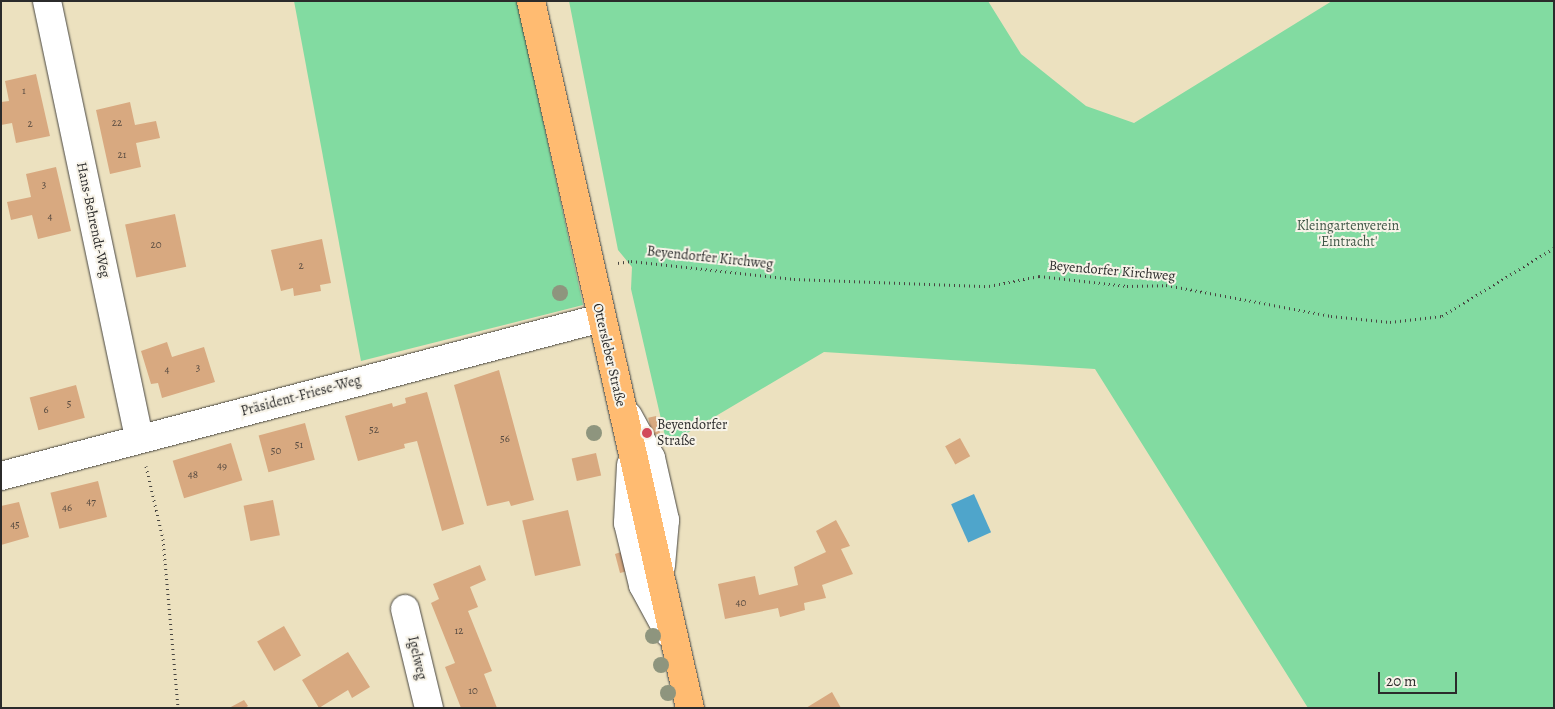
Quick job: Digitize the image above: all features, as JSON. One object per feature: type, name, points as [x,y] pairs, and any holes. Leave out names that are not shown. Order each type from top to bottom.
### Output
[{"type":"main road","name":"Ottersleber Straße","points":[[531,1],[690,708]]},
{"type":"street","name":"Hans-Behrendt-Weg","points":[[47,1],[139,438]]},
{"type":"street","name":"Präsident-Friese-Weg","points":[[1,476],[139,438],[601,318]]},
{"type":"street","points":[[620,401],[651,458],[665,520],[660,577]]},
{"type":"street","points":[[632,453],[628,523],[643,585],[677,648]]},
{"type":"street","name":"Igelweg","points":[[405,609],[429,708]]},
{"type":"path","name":"Beyendorfer Kirchweg","points":[[590,269],[631,261],[794,279],[989,286],[1039,276],[1127,286],[1166,285],[1331,316],[1390,322],[1442,316],[1554,248]]},
{"type":"path","points":[[139,438],[163,540],[178,708]]},
{"type":"green space","points":[[294,1],[517,1],[583,305],[361,361]]},
{"type":"green space","name":"Kleingartenverein 'Eintracht'","points":[[569,1],[988,1],[1021,54],[1086,106],[1134,123],[1332,1],[1554,1],[1554,708],[1308,708],[1095,369],[824,352],[667,445],[631,289],[632,267],[618,250]]},
{"type":"water","points":[[974,494],[991,532],[968,543],[951,504]]},
{"type":"building","points":[[36,74],[50,136],[16,143],[12,123],[1,125],[1,102],[9,101],[5,81]]},
{"type":"building","points":[[130,102],[135,125],[156,121],[160,138],[136,143],[141,167],[110,174],[96,110]]},
{"type":"building","points":[[56,167],[71,231],[38,239],[32,215],[11,220],[7,202],[31,197],[26,174]]},
{"type":"building","points":[[175,214],[186,267],[136,277],[125,225]]},
{"type":"building","points":[[322,239],[331,283],[320,285],[321,291],[294,296],[293,288],[281,291],[271,250]]},
{"type":"building","points":[[167,342],[172,357],[204,347],[215,382],[162,398],[158,383],[151,384],[141,351]]},
{"type":"building","points":[[499,370],[534,500],[511,506],[509,501],[487,506],[454,385]]},
{"type":"building","points":[[76,385],[85,418],[38,430],[30,397]]},
{"type":"building","points":[[427,392],[464,524],[442,531],[417,441],[404,444],[405,448],[358,461],[345,416],[392,403],[393,407],[406,403],[405,398]]},
{"type":"building","points":[[656,416],[660,434],[652,435],[648,418]]},
{"type":"building","points":[[305,423],[315,460],[268,472],[259,435]]},
{"type":"building","points":[[960,438],[970,456],[955,465],[945,446]]},
{"type":"building","points":[[231,443],[242,480],[184,498],[173,461]]},
{"type":"building","points":[[596,453],[601,475],[577,481],[572,459]]},
{"type":"building","points":[[98,481],[107,517],[59,529],[50,493]]},
{"type":"building","points":[[273,500],[280,535],[250,541],[244,506]]},
{"type":"building","points":[[19,502],[29,537],[1,545],[1,506]]},
{"type":"building","points":[[568,510],[581,566],[535,576],[522,521]]},
{"type":"building","points":[[836,520],[850,546],[841,549],[853,574],[822,585],[826,598],[804,603],[805,610],[780,617],[778,608],[725,619],[718,584],[755,576],[759,595],[798,585],[794,567],[826,552],[816,531]]},
{"type":"building","points":[[624,551],[628,571],[620,573],[615,554]]},
{"type":"building","points":[[480,565],[486,580],[470,587],[478,607],[468,611],[492,671],[484,674],[497,708],[461,708],[445,667],[455,663],[431,603],[439,599],[433,584]]},
{"type":"building","points":[[284,626],[301,655],[274,671],[257,642]]},
{"type":"building","points":[[348,652],[370,687],[352,698],[348,690],[319,708],[302,680]]},
{"type":"building","points":[[832,692],[841,708],[806,708]]},
{"type":"building","points":[[244,700],[248,706],[245,708],[229,708]]},
{"type":"place","name":"Beyendorfer Straße","points":[[647,433]]}]
